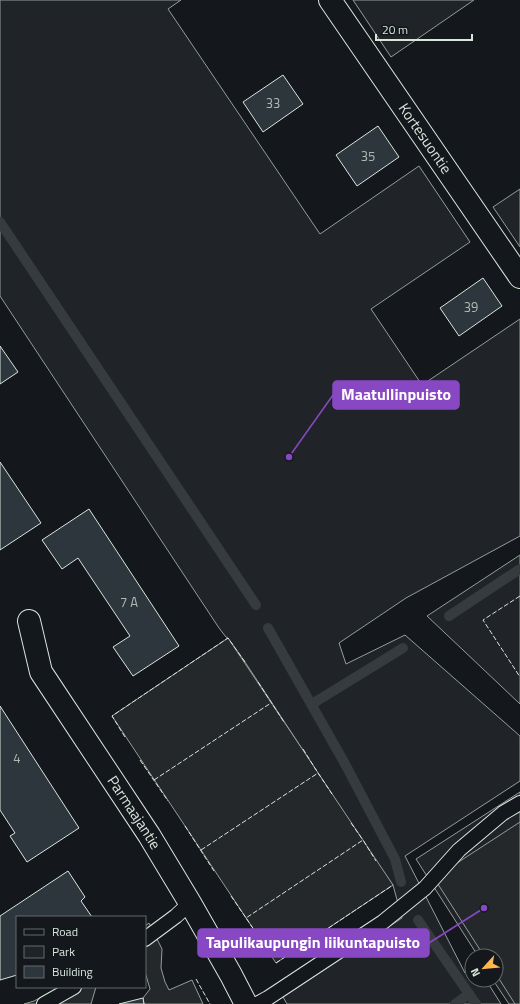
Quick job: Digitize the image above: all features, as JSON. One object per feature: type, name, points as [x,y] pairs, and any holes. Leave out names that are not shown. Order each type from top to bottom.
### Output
[{"type":"street","name":"Kortesuontie","points":[[330,0],[520,277]]},
{"type":"street","name":"Parmaajantie","points":[[28,621],[41,672],[149,835],[190,903],[246,1004]]},
{"type":"lane","points":[[257,1004],[383,922],[426,888],[459,850],[503,813],[520,803]]},
{"type":"lane","points":[[146,938],[176,916],[190,903]]},
{"type":"lane","points":[[44,1004],[72,988]]},
{"type":"green space","points":[[0,0],[181,0],[168,9],[320,234],[419,166],[470,242],[371,309],[422,385],[520,319],[520,536],[406,598],[339,643],[346,664],[405,635],[520,736],[520,781],[405,856],[464,971],[464,988],[491,988],[501,1004],[287,1004],[283,997],[402,918],[393,885],[245,662],[219,628],[0,296]]},
{"type":"green space","points":[[353,0],[474,0],[391,57]]},
{"type":"green space","points":[[520,189],[520,247],[493,207]]},
{"type":"green space","points":[[520,555],[520,704],[427,616]]},
{"type":"green space","points":[[520,792],[520,1004],[509,1004],[498,988],[504,988],[504,948],[473,948],[416,859]]},
{"type":"shaded area","points":[[228,638],[393,885],[276,963],[112,716]]},
{"type":"shaded area","points":[[520,822],[520,1004],[515,1004],[504,987],[504,948],[479,948],[434,878]]},
{"type":"shaded area","points":[[149,923],[162,949],[161,968],[169,990],[192,980],[203,1004],[144,1004],[143,998],[150,989],[146,975],[146,925]]},
{"type":"shaded area","points":[[58,988],[96,988],[91,1004],[24,1004],[34,1001]]},
{"type":"building","points":[[283,75],[303,104],[263,132],[243,102]]},
{"type":"building","points":[[378,126],[399,157],[357,186],[336,155]]},
{"type":"building","points":[[483,278],[502,306],[459,336],[440,308]]},
{"type":"building","points":[[0,346],[18,372],[0,384]]},
{"type":"building","points":[[0,462],[41,523],[0,550]]},
{"type":"building","points":[[89,509],[179,646],[133,676],[113,647],[130,636],[78,558],[62,569],[42,540]]},
{"type":"building","points":[[0,706],[79,828],[27,862],[10,836],[15,833],[0,810]]},
{"type":"building","points":[[68,871],[85,897],[81,901],[91,916],[16,916],[16,975],[0,980],[0,916]]},
{"type":"building","points":[[143,998],[144,1004],[119,1004]]},
{"type":"waterway","points":[[0,222],[256,605]]},
{"type":"waterway","points":[[449,616],[520,569]]},
{"type":"waterway","points":[[268,628],[344,762],[395,859],[401,882]]},
{"type":"waterway","points":[[312,704],[403,648]]},
{"type":"waterway","points":[[418,920],[476,1004]]},
{"type":"waterway","points":[[455,1004],[469,994]]},
{"type":"fence","points":[[520,596],[483,620],[520,677]]},
{"type":"fence","points":[[125,737],[112,716],[228,638],[245,662]]},
{"type":"fence","points":[[258,682],[284,722]]},
{"type":"fence","points":[[154,780],[271,703]]},
{"type":"fence","points":[[303,749],[318,773]]},
{"type":"fence","points":[[140,760],[168,801]]},
{"type":"fence","points":[[201,850],[318,773],[332,794]]},
{"type":"fence","points":[[351,823],[363,840]]},
{"type":"fence","points":[[185,826],[214,871]]},
{"type":"fence","points":[[261,940],[246,918],[363,840],[376,861]]},
{"type":"fence","points":[[276,963],[393,885]]},
{"type":"fence","points":[[231,896],[246,918]]},
{"type":"fence","points":[[196,979],[210,1004]]},
{"type":"place","name":"Maatullinpuisto","points":[[289,457]]},
{"type":"place","name":"Tapulikaupungin liikuntapuisto","points":[[484,908]]}]
